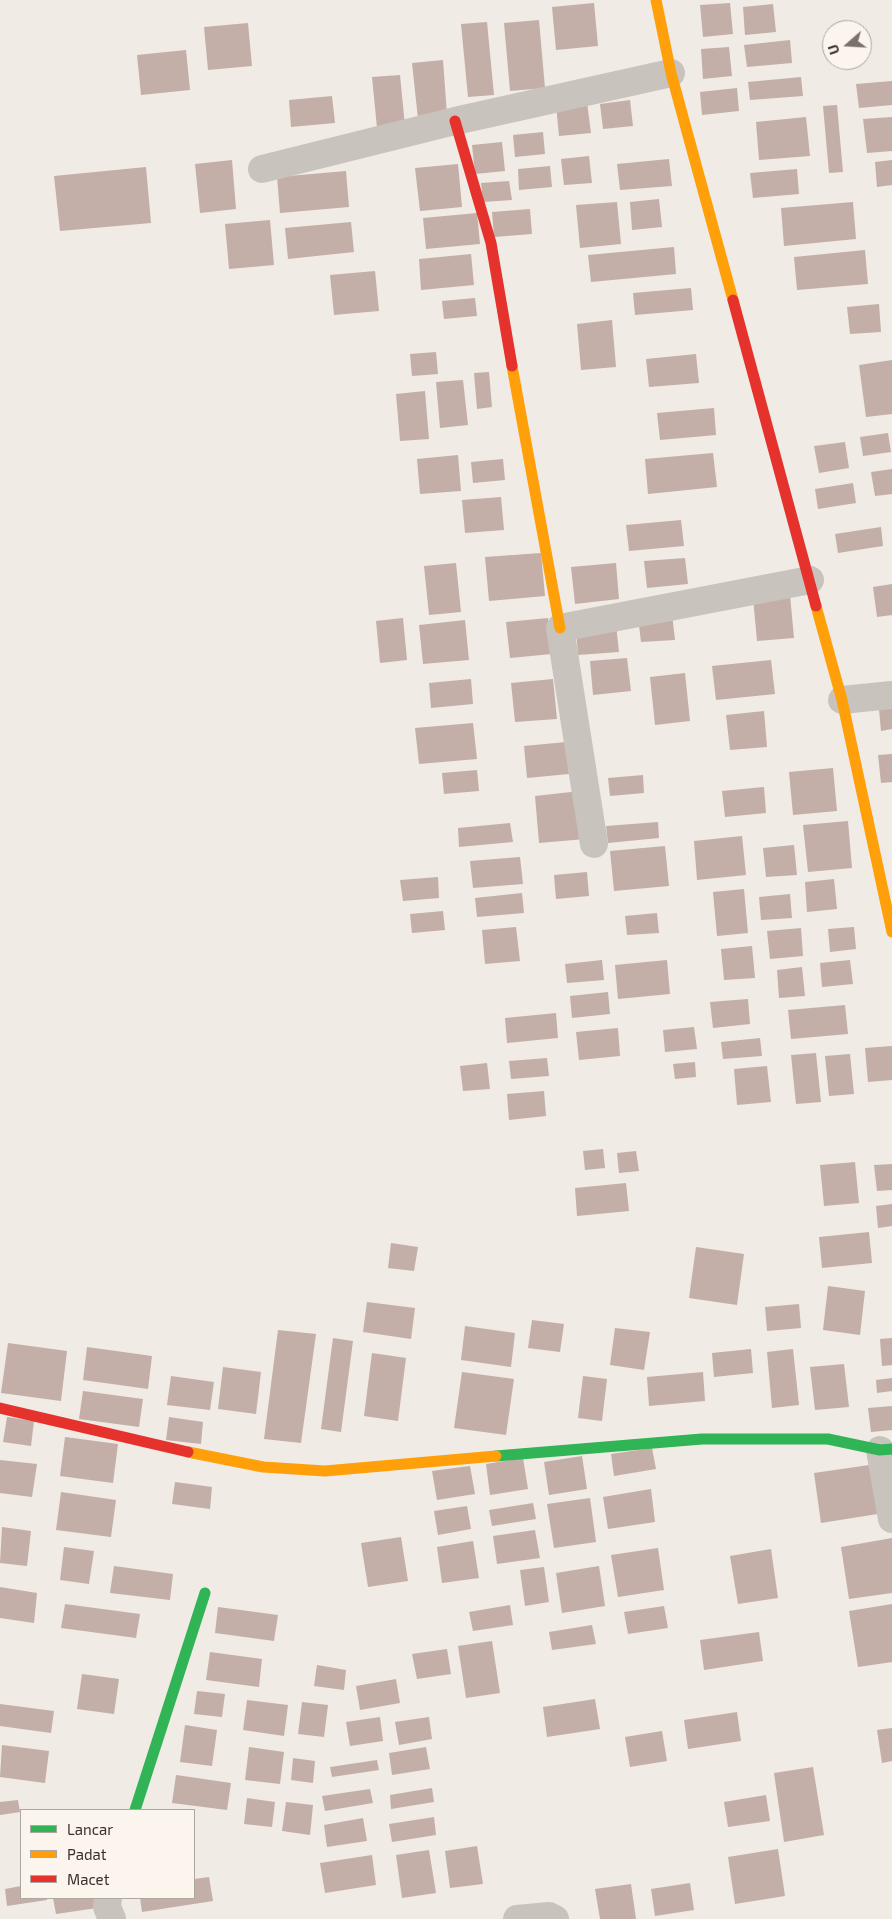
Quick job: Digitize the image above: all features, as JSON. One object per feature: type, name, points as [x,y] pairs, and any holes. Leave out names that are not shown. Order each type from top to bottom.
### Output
[{"type":"street","points":[[656,0],[671,73],[842,700],[892,932]]},
{"type":"street","points":[[262,169],[455,121],[671,73]]},
{"type":"street","points":[[455,121],[491,244],[498,293],[560,628],[594,844]]},
{"type":"street","points":[[560,628],[810,580]]},
{"type":"street","points":[[842,700],[892,695]]},
{"type":"street","points":[[0,1408],[57,1420],[90,1431],[166,1448],[264,1467],[325,1471],[702,1439],[828,1439],[886,1449],[892,1519]]},
{"type":"street","points":[[135,1809],[205,1593]]},
{"type":"street","points":[[108,1899],[107,1907],[112,1919]]},
{"type":"street","points":[[517,1919],[549,1916],[555,1919]]},
{"type":"building","points":[[594,3],[598,46],[556,50],[552,7]]},
{"type":"building","points":[[730,3],[733,34],[703,37],[700,5]]},
{"type":"building","points":[[773,4],[776,32],[745,35],[743,7]]},
{"type":"building","points":[[539,20],[545,88],[510,91],[504,23]]},
{"type":"building","points":[[487,22],[494,95],[468,97],[461,24]]},
{"type":"building","points":[[248,23],[252,66],[208,70],[204,27]]},
{"type":"building","points":[[790,40],[792,63],[747,67],[744,45]]},
{"type":"building","points":[[729,47],[732,76],[703,79],[701,49]]},
{"type":"building","points":[[186,50],[190,90],[141,95],[137,55]]},
{"type":"building","points":[[443,60],[447,115],[418,119],[412,63]]},
{"type":"building","points":[[400,75],[405,126],[377,128],[372,77]]},
{"type":"building","points":[[801,77],[803,96],[750,100],[748,82]]},
{"type":"building","points":[[892,81],[892,105],[859,108],[856,84]]},
{"type":"building","points":[[737,88],[739,111],[702,115],[700,92]]},
{"type":"building","points":[[332,96],[335,123],[291,127],[289,100]]},
{"type":"building","points":[[630,100],[633,126],[603,129],[600,104]]},
{"type":"building","points":[[587,102],[591,133],[559,136],[556,105]]},
{"type":"building","points":[[837,105],[843,172],[829,173],[823,106]]},
{"type":"building","points":[[806,117],[810,156],[759,160],[756,122]]},
{"type":"building","points":[[892,117],[892,151],[867,153],[863,119]]},
{"type":"building","points":[[543,132],[545,154],[515,157],[513,135]]},
{"type":"building","points":[[502,142],[505,171],[475,174],[472,145]]},
{"type":"building","points":[[589,156],[592,183],[564,185],[561,159]]},
{"type":"building","points":[[669,159],[672,186],[620,190],[617,164]]},
{"type":"building","points":[[232,160],[236,209],[200,213],[195,164]]},
{"type":"building","points":[[892,160],[892,185],[877,187],[875,162]]},
{"type":"building","points":[[458,164],[462,207],[420,211],[415,168]]},
{"type":"building","points":[[550,166],[552,187],[519,190],[518,169]]},
{"type":"building","points":[[146,167],[151,223],[60,231],[54,176]]},
{"type":"building","points":[[797,169],[799,194],[753,198],[750,173]]},
{"type":"building","points":[[346,171],[349,207],[280,213],[277,177]]},
{"type":"building","points":[[509,181],[512,200],[483,202],[481,183]]},
{"type":"building","points":[[659,199],[662,227],[632,230],[630,202]]},
{"type":"building","points":[[617,202],[621,244],[580,248],[576,205]]},
{"type":"building","points":[[853,202],[856,239],[784,246],[781,208]]},
{"type":"building","points":[[530,209],[532,234],[494,237],[492,212]]},
{"type":"building","points":[[477,213],[480,244],[426,249],[423,218]]},
{"type":"building","points":[[270,220],[274,265],[229,269],[225,224]]},
{"type":"building","points":[[351,222],[354,252],[288,259],[285,228]]},
{"type":"building","points":[[674,247],[676,274],[591,282],[588,255]]},
{"type":"building","points":[[865,250],[868,284],[797,290],[794,257]]},
{"type":"building","points":[[471,254],[474,285],[421,290],[419,259]]},
{"type":"building","points":[[375,271],[379,311],[334,315],[330,275]]},
{"type":"building","points":[[691,288],[693,310],[635,315],[633,293]]},
{"type":"building","points":[[475,298],[477,316],[444,319],[442,301]]},
{"type":"building","points":[[879,304],[881,332],[850,334],[847,307]]},
{"type":"building","points":[[612,320],[616,367],[581,370],[577,324]]},
{"type":"building","points":[[436,352],[438,374],[412,376],[410,354]]},
{"type":"building","points":[[696,354],[699,383],[649,387],[646,359]]},
{"type":"building","points":[[892,360],[892,414],[866,417],[859,365]]},
{"type":"building","points":[[489,372],[492,407],[477,409],[474,373]]},
{"type":"building","points":[[463,380],[468,425],[440,428],[436,382]]},
{"type":"building","points":[[425,391],[429,439],[400,441],[396,394]]},
{"type":"building","points":[[714,408],[716,435],[660,440],[657,413]]},
{"type":"building","points":[[888,433],[891,452],[863,456],[860,437]]},
{"type":"building","points":[[845,442],[849,468],[819,473],[814,446]]},
{"type":"building","points":[[713,453],[717,487],[648,494],[645,459]]},
{"type":"building","points":[[458,455],[461,491],[420,494],[417,459]]},
{"type":"building","points":[[503,459],[505,480],[473,483],[471,462]]},
{"type":"building","points":[[892,469],[892,494],[875,496],[871,472]]},
{"type":"building","points":[[853,483],[856,503],[818,509],[815,489]]},
{"type":"building","points":[[501,497],[504,530],[465,533],[462,500]]},
{"type":"building","points":[[681,520],[684,546],[629,551],[626,525]]},
{"type":"building","points":[[881,527],[883,546],[838,553],[835,534]]},
{"type":"building","points":[[541,553],[545,596],[489,601],[485,557]]},
{"type":"building","points":[[685,558],[688,584],[647,588],[644,561]]},
{"type":"building","points":[[456,563],[461,612],[429,615],[424,566]]},
{"type":"building","points":[[616,563],[619,599],[575,604],[571,567]]},
{"type":"building","points":[[892,584],[892,615],[877,617],[873,587]]},
{"type":"building","points":[[790,595],[794,638],[757,641],[753,598]]},
{"type":"building","points":[[672,614],[675,640],[641,642],[638,617]]},
{"type":"building","points":[[403,618],[407,660],[380,663],[376,621]]},
{"type":"building","points":[[548,618],[552,654],[510,658],[506,622]]},
{"type":"building","points":[[465,620],[469,660],[423,664],[419,625]]},
{"type":"building","points":[[616,625],[619,652],[578,655],[576,629]]},
{"type":"building","points":[[627,658],[631,691],[593,695],[590,661]]},
{"type":"building","points":[[771,660],[775,694],[716,700],[712,666]]},
{"type":"building","points":[[685,673],[690,721],[655,725],[650,677]]},
{"type":"building","points":[[471,679],[473,704],[431,708],[429,683]]},
{"type":"building","points":[[553,679],[557,719],[515,722],[511,683]]},
{"type":"building","points":[[892,698],[892,729],[881,731],[878,699]]},
{"type":"building","points":[[764,711],[767,747],[730,750],[726,715]]},
{"type":"building","points":[[473,723],[477,759],[419,764],[415,728]]},
{"type":"building","points":[[566,742],[569,774],[527,778],[524,746]]},
{"type":"building","points":[[892,754],[892,782],[881,783],[878,755]]},
{"type":"building","points":[[833,768],[837,811],[793,815],[789,772]]},
{"type":"building","points":[[477,770],[479,791],[444,794],[442,773]]},
{"type":"building","points":[[643,775],[644,793],[610,796],[608,778]]},
{"type":"building","points":[[764,787],[766,813],[725,817],[722,791]]},
{"type":"building","points":[[580,791],[585,839],[539,843],[535,796]]},
{"type":"building","points":[[848,821],[852,868],[808,872],[803,825]]},
{"type":"building","points":[[658,822],[659,838],[608,843],[606,826]]},
{"type":"building","points":[[510,823],[513,842],[459,847],[458,828]]},
{"type":"building","points":[[742,836],[746,875],[697,880],[694,841]]},
{"type":"building","points":[[794,845],[797,875],[766,877],[763,848]]},
{"type":"building","points":[[665,846],[669,886],[614,891],[610,851]]},
{"type":"building","points":[[520,857],[523,884],[473,888],[470,861]]},
{"type":"building","points":[[587,872],[589,896],[556,899],[554,875]]},
{"type":"building","points":[[438,877],[439,898],[403,901],[400,880]]},
{"type":"building","points":[[834,879],[837,909],[807,912],[805,882]]},
{"type":"building","points":[[744,889],[748,933],[717,936],[713,892]]},
{"type":"building","points":[[522,893],[524,913],[477,917],[475,898]]},
{"type":"building","points":[[790,894],[792,918],[761,920],[759,897]]},
{"type":"building","points":[[443,911],[445,930],[412,933],[410,914]]},
{"type":"building","points":[[657,913],[659,933],[627,935],[625,916]]},
{"type":"building","points":[[516,927],[520,961],[485,964],[482,930]]},
{"type":"building","points":[[854,927],[856,949],[830,952],[828,929]]},
{"type":"building","points":[[801,928],[803,956],[770,959],[767,931]]},
{"type":"building","points":[[752,946],[755,978],[724,980],[721,949]]},
{"type":"building","points":[[602,960],[604,980],[567,983],[565,964]]},
{"type":"building","points":[[667,960],[670,994],[618,999],[615,965]]},
{"type":"building","points":[[850,960],[853,984],[822,987],[820,963]]},
{"type":"building","points":[[802,967],[805,996],[779,998],[777,970]]},
{"type":"building","points":[[608,992],[610,1014],[572,1018],[570,996]]},
{"type":"building","points":[[748,999],[750,1024],[713,1028],[710,1002]]},
{"type":"building","points":[[845,1005],[848,1034],[791,1039],[788,1010]]},
{"type":"building","points":[[556,1013],[558,1038],[507,1043],[505,1018]]},
{"type":"building","points":[[694,1027],[697,1049],[665,1052],[663,1030]]},
{"type":"building","points":[[618,1028],[620,1056],[579,1060],[576,1032]]},
{"type":"building","points":[[760,1038],[762,1056],[723,1059],[721,1042]]},
{"type":"building","points":[[892,1046],[892,1080],[868,1082],[865,1048]]},
{"type":"building","points":[[816,1053],[821,1102],[796,1104],[791,1055]]},
{"type":"building","points":[[850,1054],[854,1094],[829,1096],[825,1056]]},
{"type":"building","points":[[547,1058],[549,1076],[511,1079],[509,1061]]},
{"type":"building","points":[[695,1062],[696,1077],[675,1079],[673,1064]]},
{"type":"building","points":[[487,1063],[490,1089],[463,1091],[460,1066]]},
{"type":"building","points":[[767,1066],[771,1102],[737,1105],[734,1069]]},
{"type":"building","points":[[544,1091],[546,1116],[509,1120],[507,1094]]},
{"type":"building","points":[[603,1149],[605,1168],[585,1170],[583,1151]]},
{"type":"building","points":[[636,1151],[639,1171],[619,1173],[617,1153]]},
{"type":"building","points":[[855,1162],[859,1203],[824,1206],[820,1165]]},
{"type":"building","points":[[892,1164],[892,1190],[877,1191],[874,1165]]},
{"type":"building","points":[[626,1183],[629,1211],[577,1216],[575,1188]]},
{"type":"building","points":[[892,1204],[892,1226],[878,1228],[876,1206]]},
{"type":"building","points":[[869,1232],[872,1263],[822,1268],[819,1237]]},
{"type":"building","points":[[391,1243],[418,1247],[414,1271],[388,1268]]},
{"type":"building","points":[[696,1247],[744,1254],[737,1305],[689,1298]]},
{"type":"building","points":[[828,1286],[865,1291],[860,1335],[823,1330]]},
{"type":"building","points":[[367,1302],[415,1308],[411,1339],[363,1332]]},
{"type":"building","points":[[799,1304],[801,1328],[767,1331],[765,1307]]},
{"type":"building","points":[[532,1320],[564,1324],[560,1352],[528,1348]]},
{"type":"building","points":[[465,1326],[515,1333],[511,1367],[461,1360]]},
{"type":"building","points":[[615,1328],[650,1332],[644,1370],[610,1365]]},
{"type":"building","points":[[278,1330],[316,1334],[301,1443],[264,1439]]},
{"type":"building","points":[[333,1338],[353,1341],[341,1432],[321,1429]]},
{"type":"building","points":[[892,1338],[892,1365],[882,1366],[880,1339]]},
{"type":"building","points":[[8,1343],[67,1351],[61,1401],[1,1393]]},
{"type":"building","points":[[87,1347],[152,1356],[148,1389],[83,1380]]},
{"type":"building","points":[[751,1349],[753,1373],[714,1377],[712,1353]]},
{"type":"building","points":[[793,1349],[799,1405],[772,1408],[767,1352]]},
{"type":"building","points":[[372,1353],[406,1358],[398,1421],[364,1416]]},
{"type":"building","points":[[844,1364],[849,1407],[815,1410],[810,1367]]},
{"type":"building","points":[[223,1367],[261,1372],[256,1414],[218,1409]]},
{"type":"building","points":[[462,1372],[514,1379],[506,1435],[454,1428]]},
{"type":"building","points":[[703,1372],[705,1401],[649,1406],[647,1377]]},
{"type":"building","points":[[171,1376],[214,1382],[210,1410],[167,1405]]},
{"type":"building","points":[[583,1376],[607,1379],[602,1421],[578,1418]]},
{"type":"building","points":[[892,1378],[892,1391],[877,1393],[876,1380]]},
{"type":"building","points":[[83,1391],[143,1399],[139,1427],[79,1419]]},
{"type":"building","points":[[892,1406],[892,1430],[871,1432],[868,1408]]},
{"type":"building","points":[[7,1417],[34,1421],[31,1446],[3,1442]]},
{"type":"building","points":[[169,1417],[203,1422],[201,1444],[166,1440]]},
{"type":"building","points":[[65,1437],[118,1444],[113,1483],[60,1476]]},
{"type":"building","points":[[652,1448],[656,1469],[614,1476],[611,1454]]},
{"type":"building","points":[[582,1456],[587,1489],[549,1495],[544,1462]]},
{"type":"building","points":[[523,1458],[528,1489],[490,1495],[486,1464]]},
{"type":"building","points":[[0,1460],[37,1464],[32,1497],[0,1493]]},
{"type":"building","points":[[876,1464],[884,1513],[821,1523],[814,1473]]},
{"type":"building","points":[[470,1466],[475,1494],[437,1500],[432,1471]]},
{"type":"building","points":[[175,1482],[212,1487],[210,1509],[172,1504]]},
{"type":"building","points":[[651,1489],[655,1522],[608,1529],[603,1497]]},
{"type":"building","points":[[61,1492],[116,1500],[111,1537],[56,1530]]},
{"type":"building","points":[[590,1498],[596,1542],[554,1548],[547,1504]]},
{"type":"building","points":[[533,1503],[536,1519],[492,1526],[489,1510]]},
{"type":"building","points":[[467,1506],[471,1529],[438,1535],[434,1511]]},
{"type":"building","points":[[2,1527],[31,1531],[27,1566],[0,1563]]},
{"type":"building","points":[[535,1530],[540,1558],[497,1564],[493,1536]]},
{"type":"building","points":[[401,1537],[408,1581],[368,1587],[361,1543]]},
{"type":"building","points":[[892,1538],[892,1593],[849,1599],[841,1547]]},
{"type":"building","points":[[473,1541],[479,1578],[442,1583],[437,1547]]},
{"type":"building","points":[[64,1547],[94,1551],[89,1584],[60,1580]]},
{"type":"building","points":[[658,1548],[664,1590],[618,1597],[611,1555]]},
{"type":"building","points":[[771,1549],[778,1598],[738,1604],[730,1556]]},
{"type":"building","points":[[114,1566],[173,1574],[170,1600],[110,1593]]},
{"type":"building","points":[[599,1566],[605,1606],[562,1613],[556,1573]]},
{"type":"building","points":[[544,1567],[549,1602],[525,1606],[520,1570]]},
{"type":"building","points":[[0,1587],[37,1593],[34,1623],[0,1618]]},
{"type":"building","points":[[65,1604],[140,1614],[136,1638],[61,1628]]},
{"type":"building","points":[[892,1604],[892,1662],[858,1667],[849,1611]]},
{"type":"building","points":[[510,1605],[513,1625],[473,1631],[469,1612]]},
{"type":"building","points":[[664,1606],[668,1628],[628,1634],[624,1612]]},
{"type":"building","points":[[218,1607],[278,1615],[274,1641],[215,1633]]},
{"type":"building","points":[[592,1625],[596,1644],[552,1650],[549,1632]]},
{"type":"building","points":[[759,1632],[763,1661],[704,1670],[700,1640]]},
{"type":"building","points":[[492,1641],[500,1693],[466,1698],[458,1646]]},
{"type":"building","points":[[447,1649],[451,1674],[417,1679],[412,1654]]},
{"type":"building","points":[[210,1652],[262,1659],[259,1687],[206,1680]]},
{"type":"building","points":[[317,1665],[346,1670],[344,1690],[314,1686]]},
{"type":"building","points":[[82,1674],[119,1679],[114,1714],[77,1709]]},
{"type":"building","points":[[396,1679],[400,1703],[360,1710],[356,1686]]},
{"type":"building","points":[[197,1691],[225,1694],[222,1717],[194,1714]]},
{"type":"building","points":[[595,1699],[600,1729],[547,1737],[543,1707]]},
{"type":"building","points":[[247,1700],[288,1705],[284,1736],[243,1730]]},
{"type":"building","points":[[302,1702],[328,1705],[324,1737],[298,1734]]},
{"type":"building","points":[[0,1704],[54,1711],[51,1733],[0,1726]]},
{"type":"building","points":[[737,1712],[741,1741],[688,1749],[684,1720]]},
{"type":"building","points":[[380,1717],[383,1741],[350,1746],[346,1722]]},
{"type":"building","points":[[429,1717],[432,1739],[399,1745],[395,1722]]},
{"type":"building","points":[[185,1725],[217,1730],[212,1766],[180,1762]]},
{"type":"building","points":[[892,1728],[892,1761],[882,1763],[877,1730]]},
{"type":"building","points":[[662,1731],[667,1761],[630,1767],[625,1737]]},
{"type":"building","points":[[2,1745],[49,1751],[45,1783],[0,1777]]},
{"type":"building","points":[[249,1747],[284,1752],[280,1784],[245,1780]]},
{"type":"building","points":[[426,1747],[430,1769],[392,1775],[389,1753]]},
{"type":"building","points":[[293,1758],[315,1761],[313,1783],[291,1780]]},
{"type":"building","points":[[377,1760],[379,1770],[332,1777],[330,1767]]},
{"type":"building","points":[[813,1767],[824,1835],[784,1842],[774,1773]]},
{"type":"building","points":[[176,1775],[231,1783],[227,1810],[172,1803]]},
{"type":"building","points":[[432,1788],[434,1802],[391,1809],[390,1795]]},
{"type":"building","points":[[370,1789],[373,1803],[325,1811],[322,1796]]},
{"type":"building","points":[[766,1795],[770,1821],[728,1827],[724,1802]]},
{"type":"building","points":[[247,1798],[275,1802],[272,1827],[244,1824]]},
{"type":"building","points":[[18,1800],[20,1812],[0,1815],[0,1802]]},
{"type":"building","points":[[286,1802],[313,1805],[310,1835],[282,1831]]},
{"type":"building","points":[[434,1817],[436,1835],[392,1842],[389,1824]]},
{"type":"building","points":[[363,1818],[367,1841],[327,1847],[324,1825]]},
{"type":"building","points":[[477,1846],[483,1884],[450,1888],[445,1851]]},
{"type":"building","points":[[778,1849],[785,1896],[735,1904],[728,1857]]},
{"type":"building","points":[[429,1850],[436,1893],[402,1898],[396,1855]]},
{"type":"building","points":[[372,1855],[376,1885],[325,1893],[320,1863]]},
{"type":"building","points":[[209,1877],[213,1901],[142,1912],[140,1899],[195,1899],[195,1879]]},
{"type":"building","points":[[690,1883],[694,1910],[655,1916],[651,1889]]},
{"type":"building","points":[[631,1884],[636,1919],[600,1919],[595,1889]]},
{"type":"building","points":[[20,1886],[20,1899],[47,1900],[7,1906],[5,1889]]},
{"type":"building","points":[[53,1899],[95,1899],[97,1908],[56,1914]]},
{"type":"traffic: fast","points":[[496,1456],[702,1439],[828,1439],[880,1450],[892,1449]]},
{"type":"traffic: fast","points":[[135,1809],[205,1593]]},
{"type":"traffic: slow","points":[[656,0],[671,73],[733,300]]},
{"type":"traffic: slow","points":[[512,366],[560,628]]},
{"type":"traffic: slow","points":[[816,606],[842,700],[892,932]]},
{"type":"traffic: slow","points":[[188,1452],[263,1467],[325,1471],[496,1456]]},
{"type":"traffic: jam","points":[[455,121],[491,243],[512,366]]},
{"type":"traffic: jam","points":[[733,300],[816,606]]},
{"type":"traffic: jam","points":[[0,1408],[188,1452]]}]
